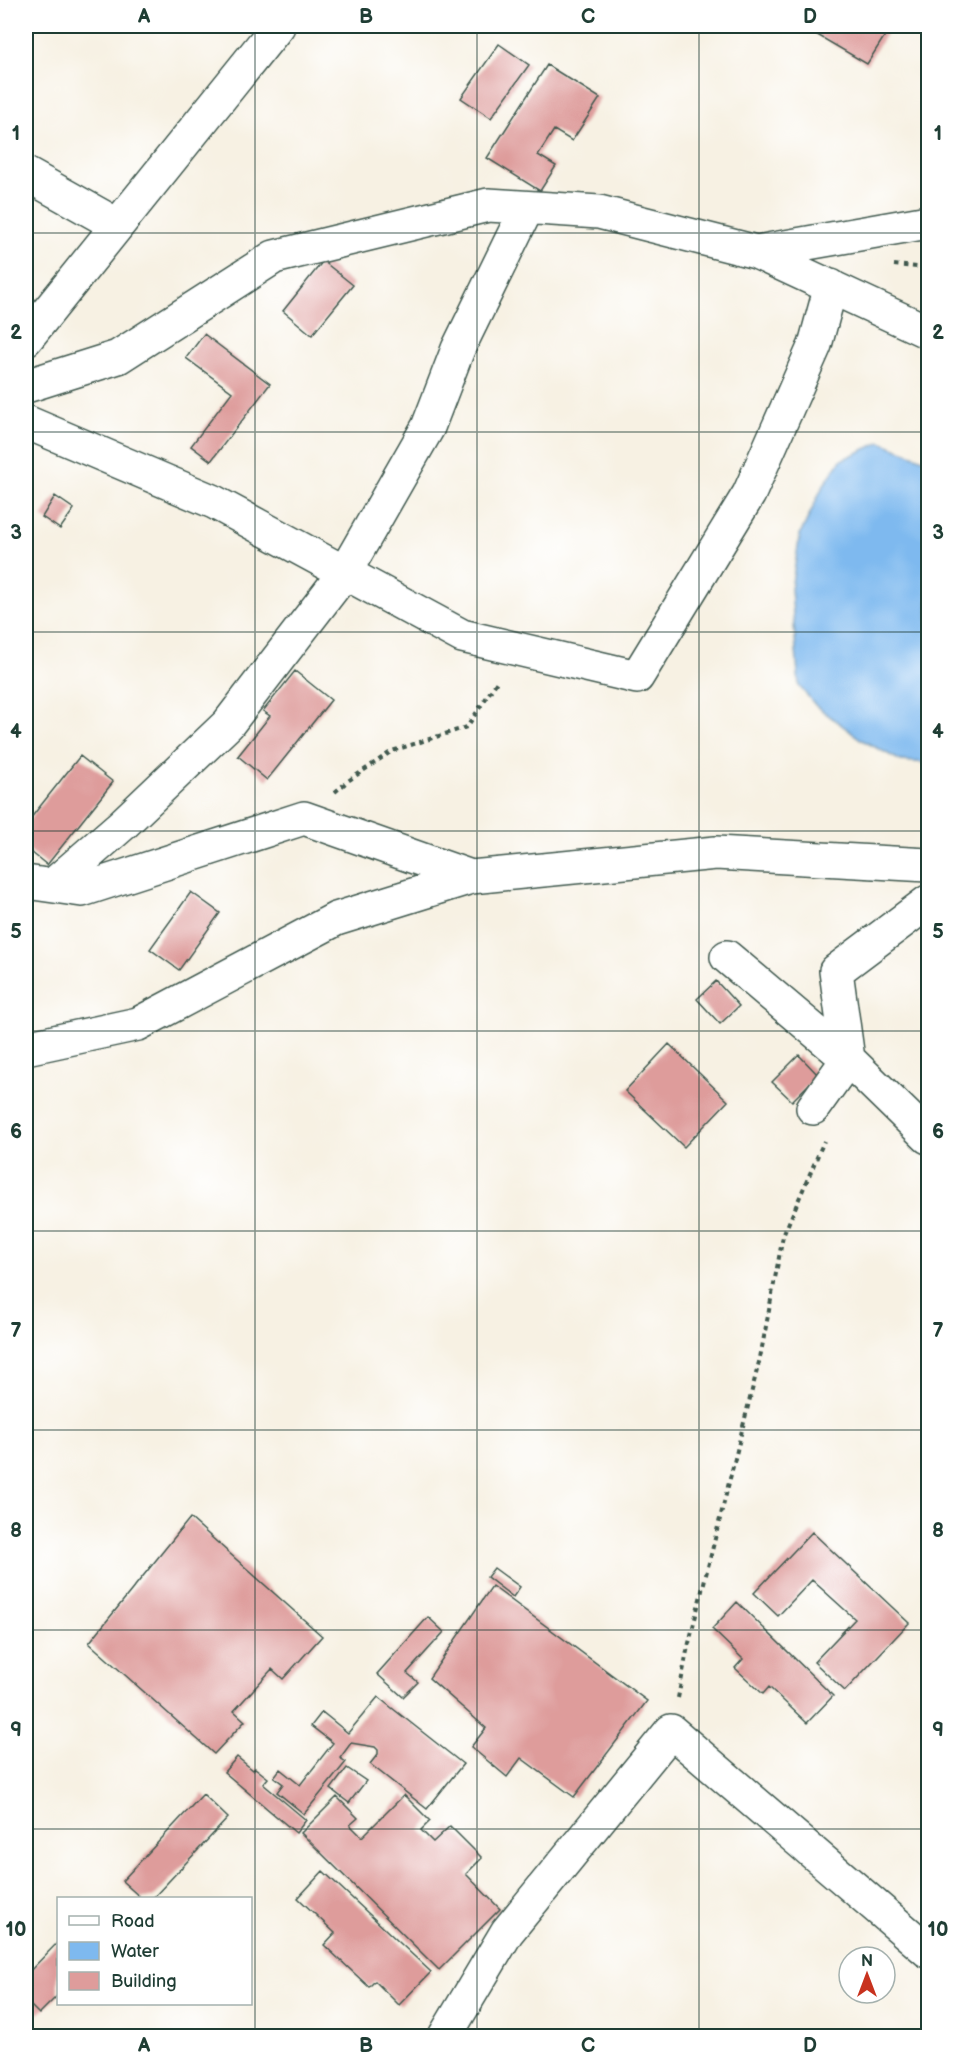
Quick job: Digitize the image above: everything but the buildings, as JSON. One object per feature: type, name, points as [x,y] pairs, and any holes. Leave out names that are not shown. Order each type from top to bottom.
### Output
[{"type":"street","points":[[26,339],[278,26]]},
{"type":"street","points":[[26,174],[117,225]]},
{"type":"street","points":[[26,386],[118,357],[274,256],[488,205],[599,212],[756,252],[928,332]]},
{"type":"street","points":[[39,884],[123,824],[228,724],[345,572],[428,428],[458,349],[527,208]]},
{"type":"street","points":[[756,252],[928,222]]},
{"type":"street","points":[[26,422],[214,502],[462,636],[637,677],[749,494],[815,345],[831,286]]},
{"type":"street","points":[[39,884],[82,890],[304,818],[471,877]]},
{"type":"street","points":[[26,1048],[138,1024],[336,919],[471,877],[716,853],[928,865]]},
{"type":"street","points":[[813,1108],[848,1059],[836,971],[928,902]]},
{"type":"street","points":[[727,957],[848,1059],[928,1137]]},
{"type":"street","points":[[446,2037],[507,1932],[671,1731],[928,1951]]},
{"type":"path","points":[[304,818],[348,781],[392,751],[467,727],[507,667],[529,651]]},
{"type":"path","points":[[671,1731],[687,1651],[760,1358],[783,1236],[825,1138]]},
{"type":"water","points":[[881,442],[928,461],[928,763],[901,761],[862,740],[816,706],[799,686],[791,589],[800,535],[823,486],[841,460]]}]
